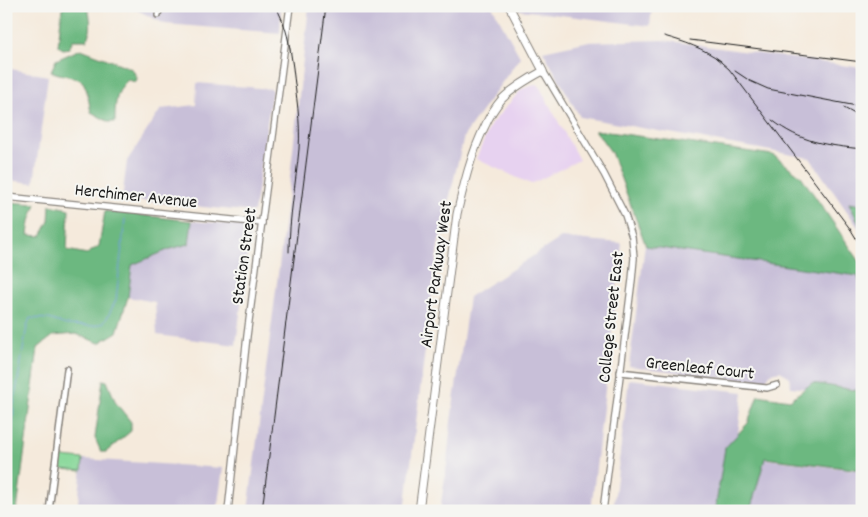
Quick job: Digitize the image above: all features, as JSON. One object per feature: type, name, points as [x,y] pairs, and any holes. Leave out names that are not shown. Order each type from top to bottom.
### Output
[{"type":"main road","name":"College Street East","points":[[509,6],[543,71]]},
{"type":"main road","name":"Airport Parkway West","points":[[419,511],[456,214],[468,166],[490,115],[502,99],[543,71]]},
{"type":"street","points":[[158,15],[160,6]]},
{"type":"street","name":"Station Street","points":[[228,511],[247,336],[290,6]]},
{"type":"street","name":"College Street East","points":[[543,71],[604,174],[625,215],[632,237],[634,258],[632,280],[603,511]]},
{"type":"street","name":"Herchimer Avenue","points":[[6,197],[262,223]]},
{"type":"street","points":[[49,511],[67,369]]},
{"type":"street","name":"Greenleaf Court","points":[[620,372],[767,388],[777,385]]},
{"type":"shaded area","points":[[129,6],[281,6],[280,33],[165,24]]},
{"type":"shaded area","points":[[309,6],[492,6],[520,57],[464,136],[438,246],[405,511],[248,511],[288,195]]},
{"type":"shaded area","points":[[518,6],[652,6],[650,26],[520,10]]},
{"type":"shaded area","points":[[663,40],[862,68],[862,233],[810,158],[580,117],[543,51],[585,42]]},
{"type":"shaded area","points":[[6,68],[48,76],[34,183],[6,180]]},
{"type":"shaded area","points":[[197,83],[272,89],[254,212],[122,199],[127,161],[161,109],[196,105]]},
{"type":"shaded area","points":[[538,84],[579,160],[531,184],[476,159],[491,124],[522,89]]},
{"type":"shaded area","points":[[192,221],[251,226],[236,345],[157,335],[155,302],[128,297],[132,265],[170,249],[189,244]]},
{"type":"shaded area","points":[[561,238],[622,243],[591,511],[440,511],[469,297]]},
{"type":"shaded area","points":[[645,245],[858,270],[862,276],[862,395],[791,387],[790,378],[780,371],[771,373],[763,383],[629,366]]},
{"type":"shaded area","points":[[629,379],[743,392],[729,511],[613,511]]},
{"type":"shaded area","points":[[757,458],[862,471],[860,511],[750,511]]},
{"type":"shaded area","points":[[83,459],[223,468],[217,511],[77,511]]},
{"type":"green space","points":[[64,6],[88,9],[90,33],[87,40],[73,40],[69,48],[63,49],[58,46],[62,8]]},
{"type":"green space","points":[[81,49],[128,67],[133,70],[137,78],[136,82],[128,80],[120,89],[116,105],[115,122],[109,122],[91,112],[82,81],[51,71],[56,60]]},
{"type":"green space","points":[[595,130],[773,155],[801,176],[862,265],[862,291],[858,276],[646,246],[611,152]]},
{"type":"green space","points":[[6,202],[36,204],[30,221],[28,235],[41,236],[49,221],[50,205],[69,209],[67,250],[87,254],[99,246],[105,211],[192,221],[189,244],[170,249],[132,265],[128,297],[117,332],[99,343],[76,334],[53,336],[38,348],[17,510],[6,510]]},
{"type":"green space","points":[[849,203],[862,205],[862,230]]},
{"type":"green space","points":[[103,380],[107,381],[116,403],[131,422],[131,431],[106,452],[101,452],[95,438]]},
{"type":"green space","points":[[812,383],[862,390],[862,470],[765,458],[750,511],[715,511],[725,448],[748,423],[758,395],[790,400]]},
{"type":"green space","points":[[60,454],[63,457],[83,459],[82,471],[62,469],[57,471]]},
{"type":"waterway","points":[[6,483],[12,439],[14,404],[30,318],[49,319],[66,325],[94,326],[103,323],[116,300],[125,219]]},
{"type":"railway","points":[[275,6],[285,28],[289,44],[299,119],[299,149],[291,213],[289,252]]},
{"type":"railway","points":[[262,511],[326,6]]},
{"type":"railway","points":[[664,36],[694,46],[721,61]]},
{"type":"railway","points":[[690,40],[862,62]]},
{"type":"railway","points":[[715,57],[729,69],[851,230],[862,248]]},
{"type":"railway","points":[[735,71],[750,81],[768,89],[862,107]]},
{"type":"railway","points":[[844,108],[862,118]]},
{"type":"railway","points":[[772,120],[793,134],[815,142],[862,149]]}]
